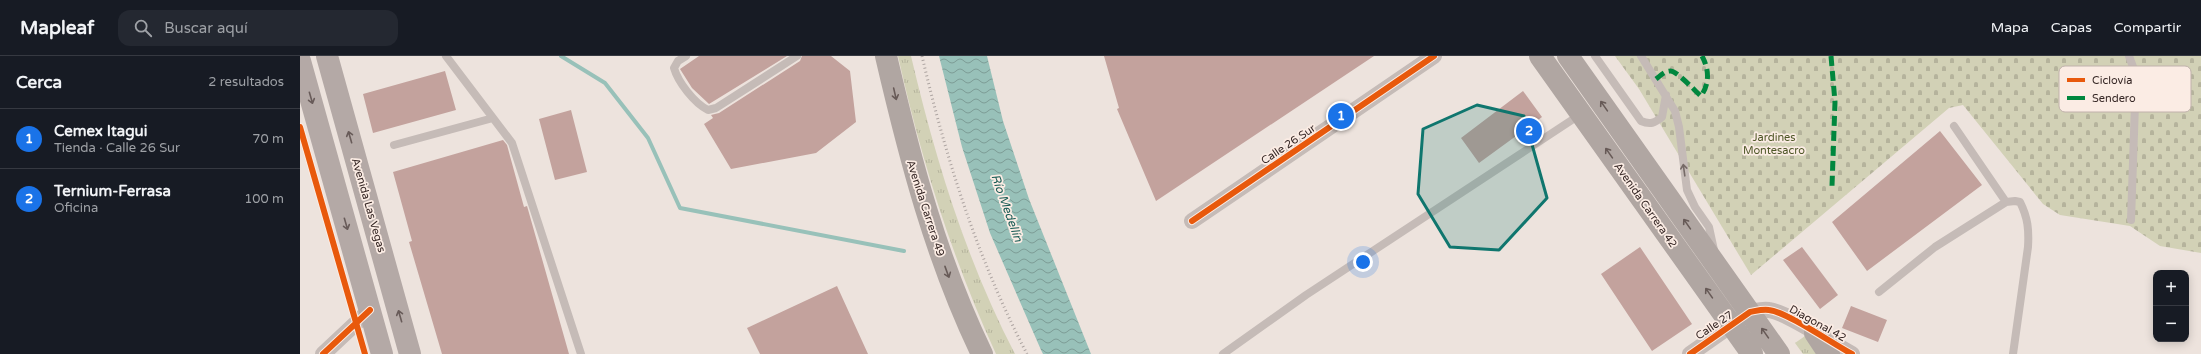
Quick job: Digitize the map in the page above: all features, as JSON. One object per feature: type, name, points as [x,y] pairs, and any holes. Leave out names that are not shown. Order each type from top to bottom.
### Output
[{"type":"highway","name":"Avenida Carrera 49","points":[[886,56],[910,158],[930,227],[953,289],[982,354]]},
{"type":"highway","name":"Avenida Carrera 42","points":[[1540,56],[1752,354]]},
{"type":"highway","name":"Avenida Carrera 42","points":[[1568,56],[1779,354]]},
{"type":"highway","points":[[1815,333],[1829,354]]},
{"type":"main road","name":"Avenida Las Vegas","points":[[327,56],[410,354]]},
{"type":"main road","points":[[300,61],[382,354]]},
{"type":"street","name":"Calle 26 Sur","points":[[1192,221],[1434,56]]},
{"type":"street","points":[[323,354],[370,310]]},
{"type":"street","name":"Diagonal 42","points":[[1750,312],[1761,310],[1776,312],[1852,354]]},
{"type":"street","name":"Calle 27","points":[[1690,354],[1750,312]]},
{"type":"lane","points":[[446,56],[512,143],[581,354]]},
{"type":"lane","points":[[686,56],[678,61],[674,68],[676,76],[701,106],[708,110],[716,108],[797,56]]},
{"type":"lane","points":[[1595,56],[1641,121],[1648,124],[1656,122],[1662,117],[1666,94]]},
{"type":"lane","points":[[1641,56],[1666,94],[1675,111],[1679,127],[1687,190],[1695,207],[1709,228],[1721,271]]},
{"type":"lane","points":[[2129,56],[2132,66]]},
{"type":"lane","points":[[2131,220],[2135,112]]},
{"type":"lane","points":[[1223,354],[1306,295],[1581,114]]},
{"type":"lane","points":[[394,145],[493,118]]},
{"type":"lane","points":[[1954,126],[2006,202]]},
{"type":"lane","points":[[1879,292],[1935,247],[2006,202],[2020,202],[2027,217],[2029,230],[2013,354]]},
{"type":"highlighted area","points":[[1477,105],[1524,116],[1547,198],[1499,250],[1450,247],[1418,194],[1423,129]]},
{"type":"green space","points":[[898,56],[911,56],[930,132],[954,208],[981,282],[1015,354],[996,354],[965,281],[939,208],[917,133]]},
{"type":"green space","name":"Jardines Montesacro","points":[[1615,56],[2201,56],[2201,253],[2160,246],[2130,226],[2060,215],[2043,204],[1963,105],[1949,108],[1751,275],[1639,89]]},
{"type":"green space","points":[[1805,336],[1817,354],[1803,354],[1795,343]]},
{"type":"water","name":"Río Medellín","points":[[939,56],[987,56],[1003,121],[1029,199],[1091,354],[1043,354],[990,233],[962,147]]},
{"type":"building","points":[[699,56],[787,56],[709,104],[692,88],[680,69]]},
{"type":"building","points":[[802,56],[831,56],[850,71],[856,122],[816,153],[731,169],[704,124],[713,118],[711,115],[719,113],[800,61]]},
{"type":"building","points":[[1104,56],[1374,56],[1156,201],[1117,109],[1119,108]]},
{"type":"building","points":[[445,71],[456,110],[373,133],[363,94]]},
{"type":"building","points":[[1523,91],[1542,117],[1479,163],[1461,138]]},
{"type":"building","points":[[571,110],[587,172],[555,180],[539,119]]},
{"type":"building","points":[[1940,131],[1982,185],[1867,271],[1832,222]]},
{"type":"building","points":[[503,140],[507,145],[524,207],[527,206],[569,354],[442,354],[409,242],[412,241],[393,172]]},
{"type":"building","points":[[1640,247],[1692,324],[1652,351],[1601,274]]},
{"type":"building","points":[[1802,247],[1838,295],[1820,309],[1783,260]]},
{"type":"building","points":[[837,286],[868,354],[760,354],[747,328]]},
{"type":"building","points":[[1851,306],[1887,320],[1878,342],[1842,328]]},
{"type":"waterway","points":[[561,56],[605,83],[648,138],[680,208],[904,251]]},
{"type":"railway","points":[[922,56],[931,95],[965,208],[993,282],[1027,354]]},
{"type":"marked path","points":[[1656,79],[1666,72],[1673,72],[1681,77],[1701,96],[1706,86],[1708,76],[1702,56]]},
{"type":"marked path","points":[[1831,56],[1835,102],[1832,186]]},
{"type":"cycle path","points":[[1192,221],[1434,56]]},
{"type":"cycle path","points":[[300,127],[365,354]]},
{"type":"cycle path","points":[[323,354],[370,310]]},
{"type":"cycle path","points":[[1690,354],[1750,312],[1764,310],[1777,312],[1787,316],[1852,354]]},
{"type":"place","name":"Cemex Itagui","points":[[1341,116]]},
{"type":"place","name":"Ternium-Ferrasa","points":[[1529,131]]}]
